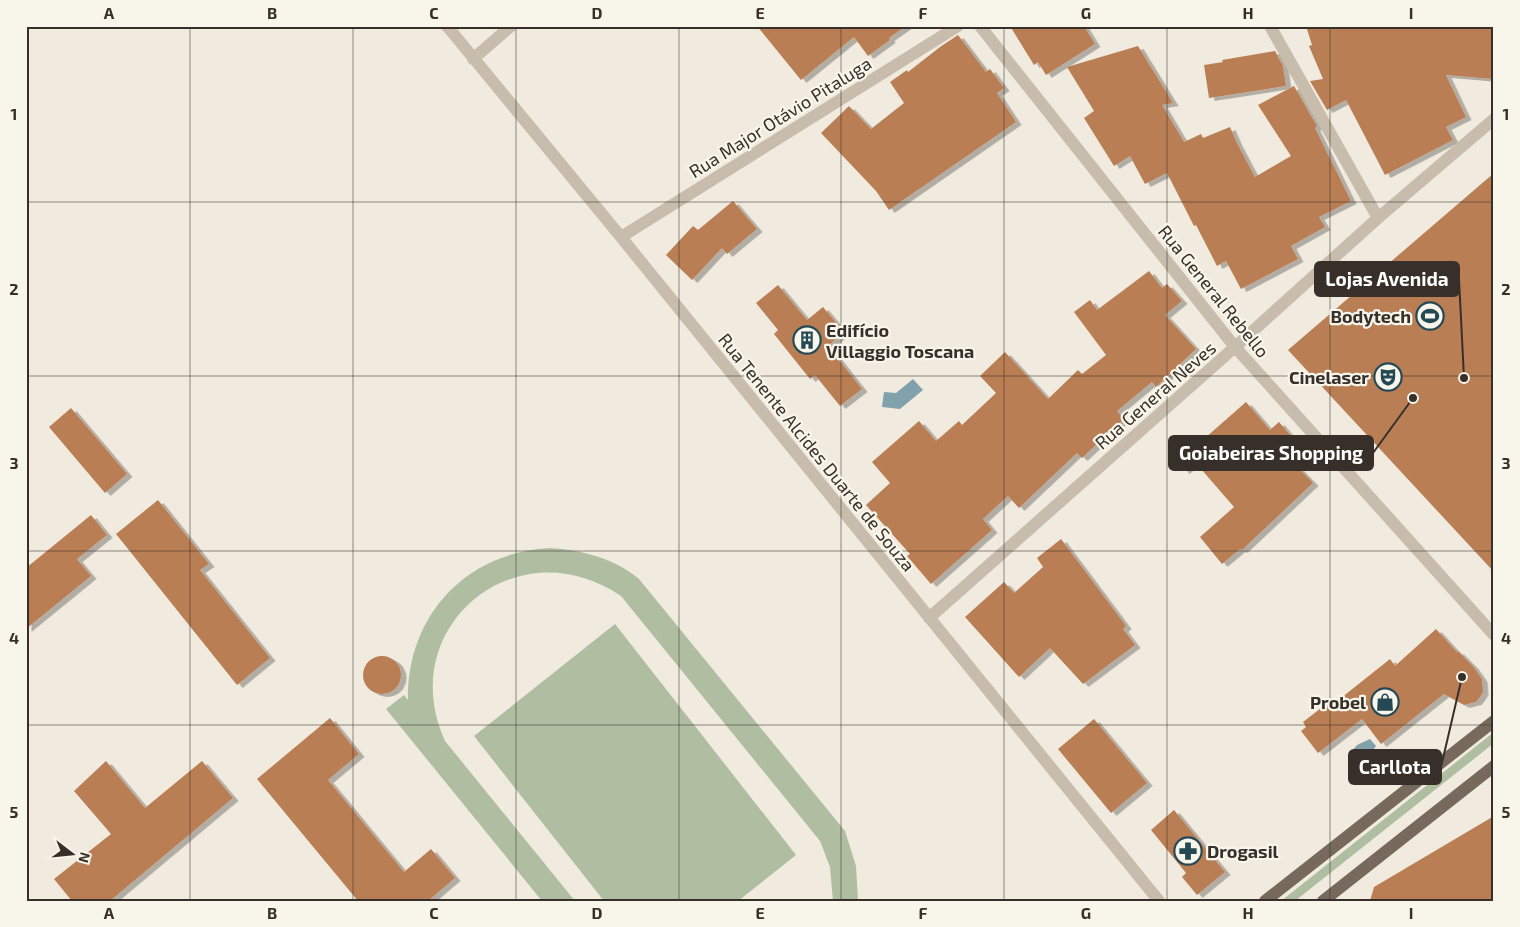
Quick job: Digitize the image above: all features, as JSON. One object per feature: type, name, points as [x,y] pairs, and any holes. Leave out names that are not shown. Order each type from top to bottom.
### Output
[{"type":"main road","points":[[1265,901],[1494,721]]},
{"type":"main road","points":[[1323,901],[1494,766]]},
{"type":"street","name":"Rua Tenente Alcides Duarte de Souza","points":[[447,26],[621,237],[1159,901]]},
{"type":"street","points":[[473,58],[511,26]]},
{"type":"street","name":"Rua Major Otávio Pitaluga","points":[[621,237],[958,26]]},
{"type":"street","name":"Rua General Rebello","points":[[980,26],[1235,347],[1494,635]]},
{"type":"street","points":[[1270,26],[1378,218]]},
{"type":"street","name":"Rua General Neves","points":[[929,618],[1378,218],[1494,119]]},
{"type":"green space","points":[[549,548],[597,556],[619,566],[639,579],[845,831],[856,866],[858,901],[833,901],[830,867],[820,841],[621,596],[581,577],[542,573],[506,581],[474,599],[450,626],[436,660],[433,699],[445,741],[575,901],[542,901],[386,709],[404,695],[408,700],[410,670],[418,642],[430,616],[447,594],[467,576],[491,562],[519,553]]},
{"type":"green space","points":[[615,624],[796,855],[738,901],[604,901],[474,736]]},
{"type":"green space","points":[[1494,732],[1494,743],[1295,901],[1281,901]]},
{"type":"water","points":[[913,379],[923,390],[900,409],[882,407],[884,392],[896,393]]},
{"type":"water","points":[[1370,739],[1376,746],[1368,758],[1354,764],[1348,756],[1357,745]]},
{"type":"building","points":[[757,26],[906,26],[868,56],[854,37],[801,80]]},
{"type":"building","points":[[1010,26],[1084,26],[1095,44],[1046,75],[1038,62],[1034,65]]},
{"type":"building","points":[[1306,26],[1494,26],[1493,79],[1446,75],[1466,117],[1446,127],[1453,140],[1385,175],[1346,100],[1327,110],[1310,81],[1323,79],[1309,46],[1312,45]]},
{"type":"building","points":[[958,35],[986,72],[990,69],[1004,88],[997,93],[1016,122],[889,210],[876,191],[821,133],[849,106],[871,129],[904,103],[890,82],[907,70],[908,72]]},
{"type":"building","points":[[1138,46],[1173,103],[1162,105],[1184,142],[1201,134],[1203,138],[1230,127],[1255,177],[1291,156],[1258,105],[1294,86],[1317,126],[1315,128],[1351,201],[1319,217],[1325,227],[1291,246],[1298,259],[1241,289],[1226,261],[1217,266],[1167,173],[1145,184],[1130,156],[1114,166],[1084,118],[1094,111],[1067,67]]},
{"type":"building","points":[[1275,51],[1283,66],[1286,86],[1209,98],[1204,65]]},
{"type":"building","points":[[1494,173],[1494,572],[1288,350]]},
{"type":"building","points":[[733,201],[757,229],[727,254],[722,248],[692,280],[666,255],[693,226],[698,230]]},
{"type":"building","points":[[1149,271],[1162,288],[1167,284],[1182,301],[1165,315],[1196,349],[1156,387],[1152,382],[1117,411],[1124,419],[1082,458],[1077,453],[1019,508],[1008,496],[983,519],[992,530],[931,584],[907,556],[910,554],[866,505],[890,483],[872,462],[919,421],[936,441],[959,421],[962,425],[996,393],[980,376],[1005,352],[1048,399],[1078,370],[1082,374],[1106,355],[1074,312],[1090,300],[1097,310]]},
{"type":"building","name":"Edifício Villaggio Toscana","points":[[778,285],[807,320],[823,307],[844,332],[828,346],[862,389],[840,406],[815,375],[810,379],[774,334],[778,330],[756,303]]},
{"type":"building","points":[[1246,402],[1270,430],[1279,422],[1296,442],[1284,453],[1313,483],[1242,550],[1240,549],[1222,564],[1200,537],[1234,507],[1195,462],[1184,471],[1174,458],[1203,435],[1205,438]]},
{"type":"building","points":[[71,408],[127,474],[105,493],[49,427]]},
{"type":"building","points":[[158,500],[209,564],[200,570],[270,658],[237,685],[116,534]]},
{"type":"building","points":[[91,515],[107,535],[77,559],[91,576],[26,629],[26,568]]},
{"type":"building","points":[[1061,539],[1126,626],[1123,629],[1135,645],[1083,684],[1050,648],[1019,677],[965,617],[1004,582],[1014,593],[1043,567],[1037,558]]},
{"type":"building","points":[[1436,629],[1473,666],[1482,679],[1483,692],[1476,702],[1464,705],[1444,694],[1381,744],[1362,719],[1318,753],[1301,731],[1306,727],[1303,722],[1334,698],[1336,702],[1390,659],[1395,666]]},
{"type":"building","points":[[382,656],[389,657],[395,662],[400,668],[400,682],[395,688],[389,693],[382,694],[375,693],[369,688],[364,682],[363,675],[364,668],[369,662],[375,657]]},
{"type":"building","points":[[330,718],[359,754],[328,780],[404,872],[431,849],[455,878],[428,901],[358,901],[257,779]]},
{"type":"building","points":[[1094,719],[1147,783],[1111,813],[1058,749]]},
{"type":"building","points":[[106,761],[145,808],[202,761],[233,798],[110,901],[72,901],[54,879],[111,834],[74,791]]},
{"type":"building","name":"Drogasil","points":[[1174,810],[1225,872],[1197,895],[1182,877],[1186,873],[1151,830]]},
{"type":"building","points":[[1494,816],[1494,901],[1370,901],[1374,887]]},
{"type":"place","name":"Bodytech","points":[[1430,316]]},
{"type":"place","name":"Edifício Villaggio Toscana","points":[[807,340]]},
{"type":"place","name":"Cinelaser","points":[[1388,377]]},
{"type":"place","name":"Lojas Avenida","points":[[1464,378]]},
{"type":"place","name":"Goiabeiras Shopping","points":[[1413,398]]},
{"type":"place","name":"Carllota","points":[[1462,677]]},
{"type":"place","name":"Probel","points":[[1385,702]]},
{"type":"place","name":"Drogasil","points":[[1188,851]]}]
